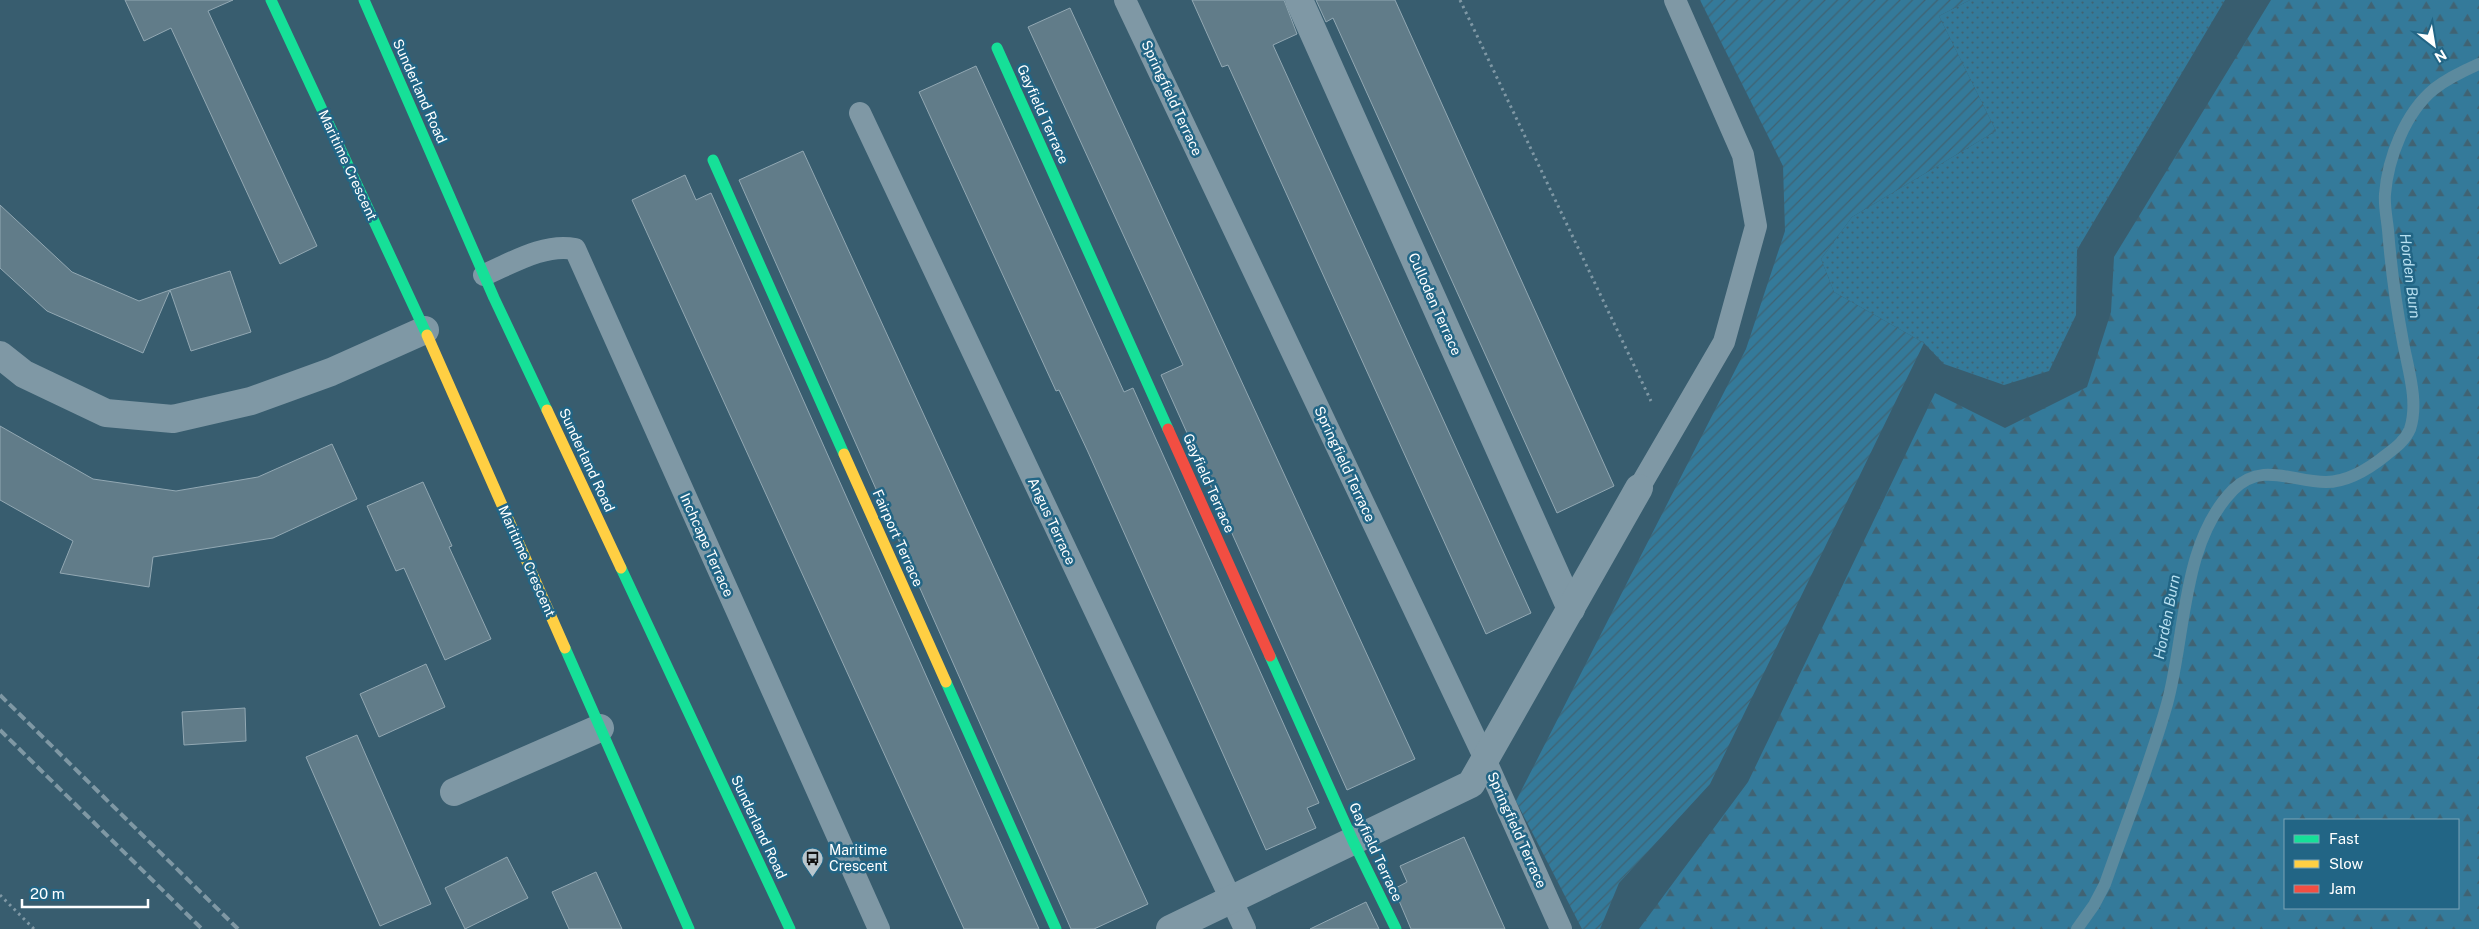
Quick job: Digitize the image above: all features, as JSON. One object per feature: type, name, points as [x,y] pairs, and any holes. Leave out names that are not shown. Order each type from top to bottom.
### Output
[{"type":"street","name":"Maritime Crescent","points":[[271,0],[425,330],[689,929]]},
{"type":"street","name":"Sunderland Road","points":[[364,0],[484,275],[790,929]]},
{"type":"street","name":"Culloden Terrace","points":[[1299,0],[1571,609]]},
{"type":"street","name":"Gayfield Terrace","points":[[997,48],[1353,841],[1396,929]]},
{"type":"street","name":"Fairport Terrace","points":[[713,160],[1056,929]]},
{"type":"street","points":[[0,355],[24,374],[106,413],[173,419],[251,401],[331,372],[425,330]]},
{"type":"street","points":[[1170,929],[1471,784],[1639,488]]},
{"type":"street","points":[[454,792],[600,728]]},
{"type":"lane","name":"Springfield Terrace","points":[[1125,0],[1485,759],[1561,929]]},
{"type":"lane","points":[[1639,488],[1724,342],[1756,226],[1743,154],[1675,0]]},
{"type":"lane","name":"Angus Terrace","points":[[860,113],[1245,929]]},
{"type":"lane","name":"Inchcape Terrace","points":[[484,275],[560,246],[575,249],[879,929]]},
{"type":"path","points":[[1460,0],[1668,438]]},
{"type":"path","points":[[0,895],[34,929]]},
{"type":"green space","points":[[1700,0],[1970,0],[1939,16],[1996,131],[1852,217],[1821,259],[1834,292],[1924,343],[1710,784],[1619,883],[1600,929],[1582,929],[1516,801],[1746,349],[1785,231],[1783,166]]},
{"type":"green space","points":[[1970,0],[2225,0],[2077,250],[2076,315],[2049,371],[2004,385],[1944,364],[1924,343],[1834,292],[1821,259],[1852,217],[1996,131],[1939,16]]},
{"type":"green space","points":[[2271,0],[2479,0],[2479,929],[1639,929],[1748,782],[1935,393],[2005,428],[2087,387],[2111,312],[2114,257]]},
{"type":"building","points":[[125,0],[233,0],[208,11],[317,246],[280,264],[171,28],[144,41]]},
{"type":"building","points":[[1192,0],[1284,0],[1297,34],[1273,45],[1531,613],[1486,634],[1228,65],[1222,67]]},
{"type":"building","points":[[1316,0],[1395,0],[1614,486],[1557,513],[1333,18],[1326,22]]},
{"type":"building","points":[[1070,8],[1415,759],[1347,790],[1161,375],[1183,365],[1028,27]]},
{"type":"building","points":[[976,66],[1124,392],[1133,388],[1319,803],[1307,808],[1316,828],[1266,850],[1088,452],[1059,390],[1056,391],[919,92]]},
{"type":"building","points":[[803,151],[1148,904],[1094,929],[1071,929],[739,180]]},
{"type":"building","points":[[685,175],[696,200],[711,193],[1039,929],[964,929],[632,200]]},
{"type":"building","points":[[0,205],[72,272],[139,301],[170,290],[143,353],[47,311],[0,268]]},
{"type":"building","points":[[230,271],[251,332],[191,351],[170,290]]},
{"type":"building","points":[[0,426],[93,479],[176,491],[258,477],[332,444],[357,499],[273,538],[153,557],[149,587],[60,573],[73,541],[0,500]]},
{"type":"building","points":[[423,482],[452,546],[449,547],[491,639],[445,660],[404,568],[396,571],[367,506]]},
{"type":"building","points":[[426,664],[445,707],[379,737],[360,694]]},
{"type":"building","points":[[245,708],[246,741],[184,745],[182,712]]},
{"type":"building","points":[[357,735],[431,904],[380,926],[306,757]]},
{"type":"building","points":[[1464,837],[1505,929],[1411,929],[1394,889],[1407,882],[1400,866]]},
{"type":"building","points":[[507,857],[528,898],[465,929],[445,888]]},
{"type":"building","points":[[596,872],[622,929],[569,929],[552,892]]},
{"type":"building","points":[[1366,902],[1379,929],[1310,929]]},
{"type":"waterway","name":"Horden Burn","points":[[2077,929],[2094,905],[2105,884],[2138,794],[2167,704],[2194,563],[2203,536],[2216,512],[2233,490],[2244,481],[2255,477],[2278,475],[2326,482],[2350,477],[2373,465],[2393,450],[2403,441],[2410,429],[2413,397],[2392,272],[2385,203],[2387,180],[2394,151],[2415,110],[2434,89],[2445,81],[2479,64]]},
{"type":"railway","points":[[0,695],[238,929]]},
{"type":"railway","points":[[0,730],[202,929]]},
{"type":"traffic: fast","points":[[271,0],[427,335]]},
{"type":"traffic: fast","points":[[364,0],[494,298],[547,410]]},
{"type":"traffic: fast","points":[[997,48],[1168,429]]},
{"type":"traffic: fast","points":[[713,160],[844,454]]},
{"type":"traffic: fast","points":[[621,568],[790,929]]},
{"type":"traffic: fast","points":[[565,648],[689,929]]},
{"type":"traffic: fast","points":[[1270,656],[1353,841],[1396,929]]},
{"type":"traffic: fast","points":[[946,682],[1056,929]]},
{"type":"traffic: slow","points":[[427,335],[565,648]]},
{"type":"traffic: slow","points":[[547,410],[621,568]]},
{"type":"traffic: slow","points":[[844,454],[946,682]]},
{"type":"traffic: jam","points":[[1168,429],[1270,656]]},
{"type":"place","name":"Maritime Crescent","points":[[813,877]]}]
